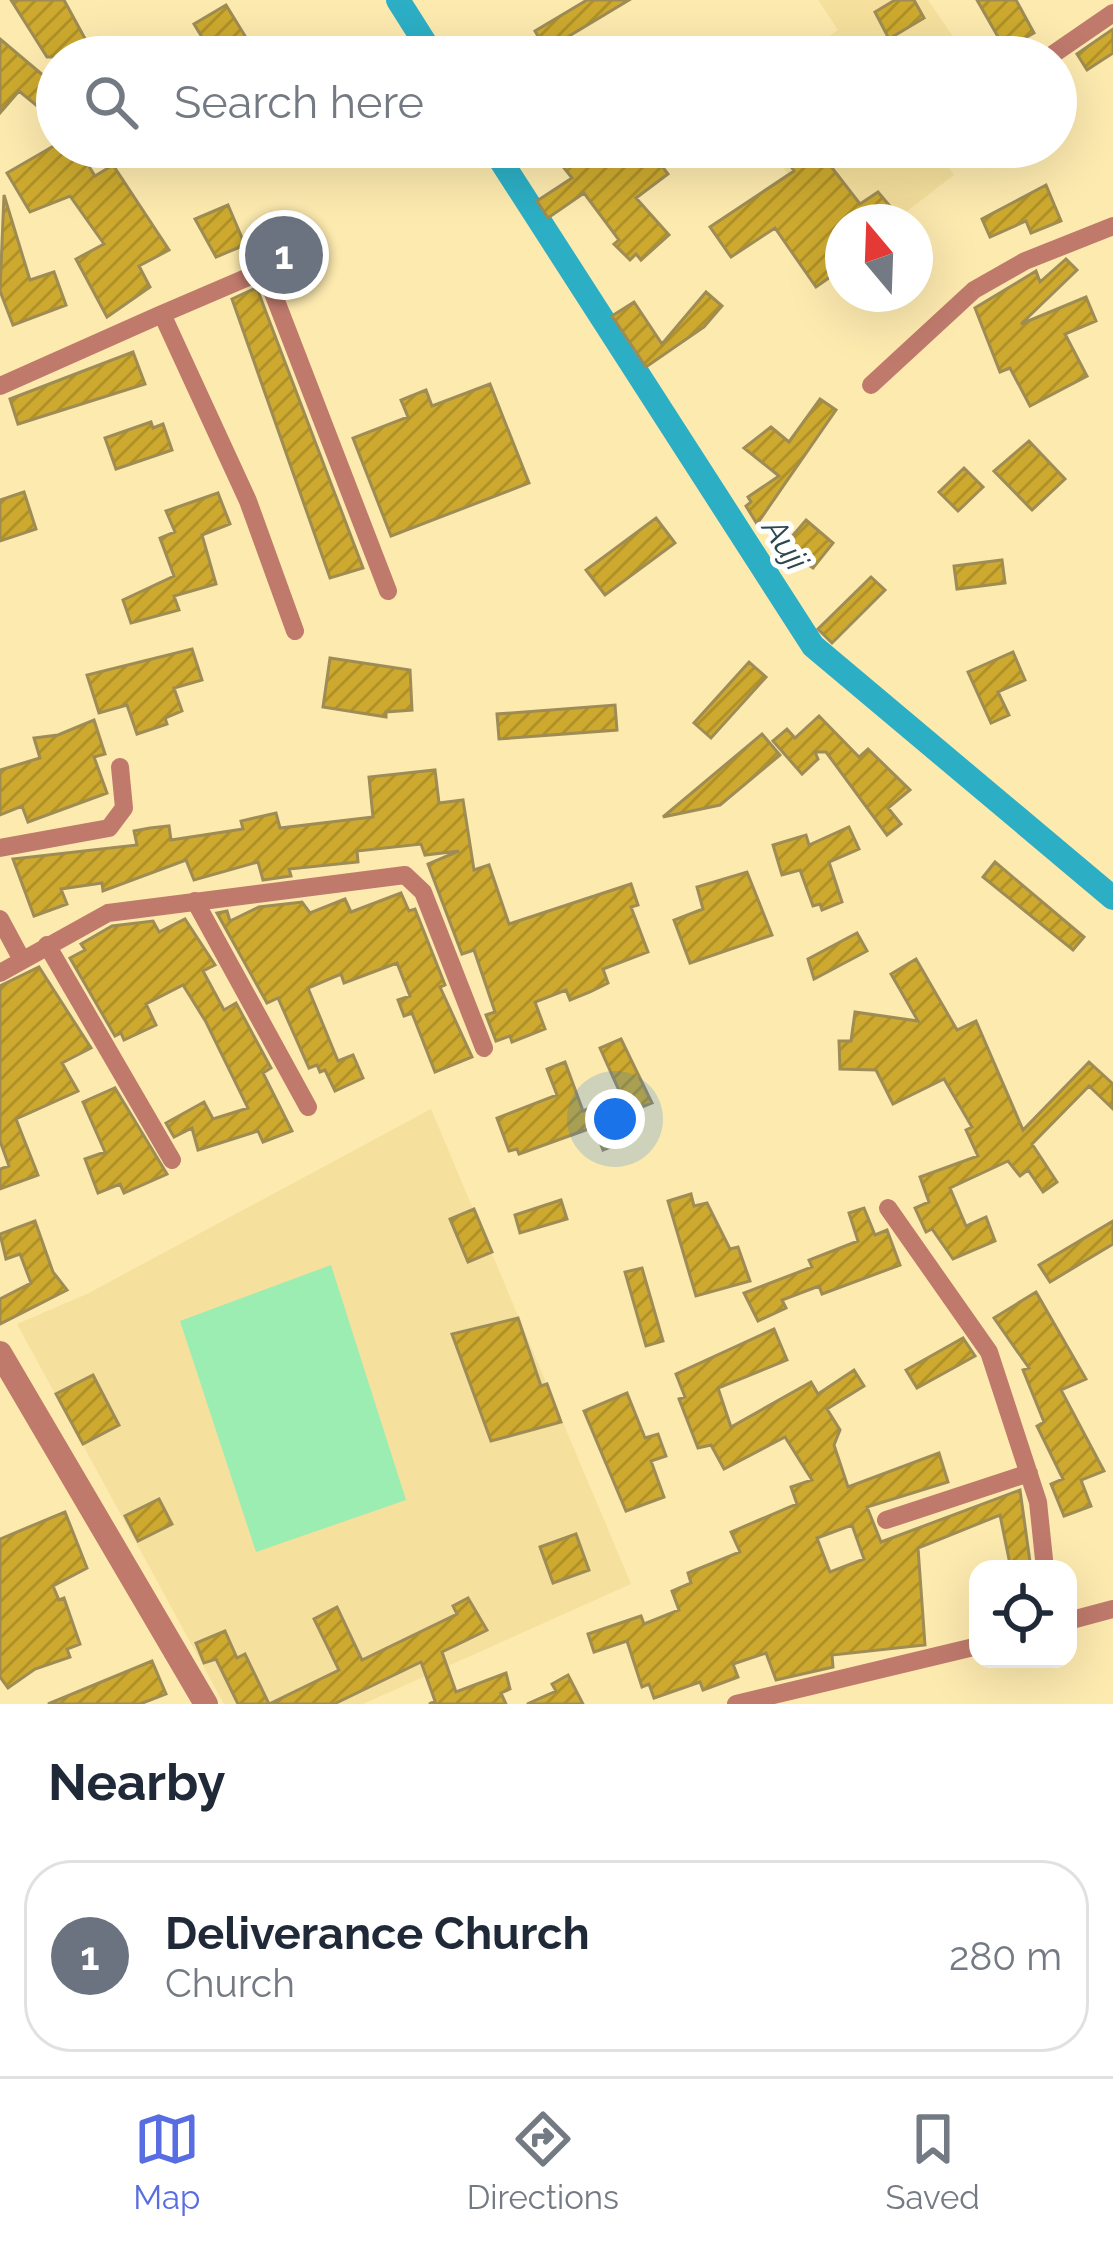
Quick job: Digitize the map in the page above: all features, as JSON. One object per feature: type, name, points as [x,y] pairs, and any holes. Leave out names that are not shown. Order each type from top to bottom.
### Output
[{"type":"street","points":[[1077,38],[1113,13]]},
{"type":"street","points":[[871,385],[974,290],[1024,261],[1113,226]]},
{"type":"street","points":[[0,386],[253,274],[268,280],[388,591]]},
{"type":"street","points":[[162,314],[248,501],[295,631]]},
{"type":"street","points":[[0,848],[110,828],[124,808],[120,767]]},
{"type":"street","points":[[0,973],[108,913],[398,874],[411,877],[423,892],[484,1048]]},
{"type":"street","points":[[195,901],[308,1107]]},
{"type":"street","points":[[0,919],[22,960]]},
{"type":"street","points":[[47,945],[172,1160]]},
{"type":"street","points":[[888,1208],[989,1352],[1029,1473],[1044,1560]]},
{"type":"street","points":[[0,1353],[206,1704]]},
{"type":"street","points":[[886,1520],[1029,1473]]},
{"type":"street","points":[[1077,1619],[1113,1610]]},
{"type":"street","points":[[736,1704],[969,1648]]},
{"type":"shaded area","points":[[818,0],[928,0],[953,36],[830,36],[838,30]]},
{"type":"shaded area","points":[[784,168],[949,168],[954,175],[916,204],[825,204],[825,224]]},
{"type":"shaded area","points":[[431,1109],[631,1584],[363,1704],[224,1704],[17,1324],[87,1294]]},
{"type":"green space","points":[[331,1265],[406,1500],[256,1552],[180,1321]]},
{"type":"building","points":[[11,0],[64,0],[84,36],[36,40]]},
{"type":"building","points":[[587,0],[629,0],[569,36],[538,36],[535,31]]},
{"type":"building","points":[[895,0],[914,0],[924,18],[887,36],[875,12]]},
{"type":"building","points":[[977,0],[1016,0],[1034,33],[998,36]]},
{"type":"building","points":[[226,5],[245,36],[201,36],[194,24]]},
{"type":"building","points":[[1113,29],[1113,53],[1087,70],[1077,54]]},
{"type":"building","points":[[0,39],[36,69],[36,105],[19,91],[0,113]]},
{"type":"building","points":[[36,156],[36,168],[90,168],[95,176],[115,168],[169,250],[139,266],[150,287],[107,317],[76,259],[104,244],[70,196],[30,212],[7,173]]},
{"type":"building","points":[[564,168],[663,168],[668,174],[636,198],[669,235],[641,260],[636,254],[630,260],[614,244],[619,240],[584,193],[548,218],[537,201],[572,178]]},
{"type":"building","points":[[792,168],[832,168],[860,204],[825,204],[825,281],[816,287],[775,228],[731,257],[710,227],[794,171]]},
{"type":"building","points":[[1046,185],[1061,221],[1031,233],[1026,221],[990,237],[982,219]]},
{"type":"building","points":[[878,192],[888,204],[860,204]]},
{"type":"building","points":[[4,195],[30,280],[54,272],[66,305],[13,325],[0,291]]},
{"type":"building","points":[[228,205],[245,245],[216,257],[195,219]]},
{"type":"building","points":[[1066,259],[1077,270],[1021,324],[1086,297],[1096,321],[1065,334],[1087,376],[1030,406],[1010,368],[1000,372],[975,308],[1036,271],[1040,282]]},
{"type":"building","points":[[254,289],[363,568],[330,578],[232,299]]},
{"type":"building","points":[[706,292],[722,306],[704,327],[646,367],[612,316],[634,302],[662,344]]},
{"type":"building","points":[[133,352],[145,384],[18,424],[10,399]]},
{"type":"building","points":[[490,384],[529,483],[391,536],[353,438],[408,417],[401,400],[426,390],[432,406]]},
{"type":"building","points":[[820,399],[836,410],[757,524],[746,506],[751,502],[748,497],[779,476],[744,448],[771,427],[789,442]]},
{"type":"building","points":[[151,422],[153,428],[163,424],[172,450],[116,469],[105,438]]},
{"type":"building","points":[[1029,441],[1065,479],[1032,510],[994,471]]},
{"type":"building","points":[[964,468],[983,487],[958,511],[939,492]]},
{"type":"building","points":[[24,492],[36,529],[0,541],[0,500]]},
{"type":"building","points":[[218,493],[230,524],[202,535],[216,584],[174,596],[179,610],[131,623],[123,600],[174,576],[160,538],[175,532],[166,511]]},
{"type":"building","points":[[656,518],[675,543],[605,595],[586,570]]},
{"type":"building","points":[[806,520],[833,543],[813,568],[783,547]]},
{"type":"building","points":[[1002,560],[1005,583],[957,589],[954,566]]},
{"type":"building","points":[[871,577],[885,590],[832,643],[818,629]]},
{"type":"building","points":[[192,649],[202,680],[174,688],[182,711],[165,718],[167,724],[137,734],[127,705],[99,713],[87,675]]},
{"type":"building","points":[[1013,652],[1025,680],[998,692],[1009,715],[991,723],[968,672]]},
{"type":"building","points":[[330,658],[410,670],[412,710],[386,712],[386,717],[323,707]]},
{"type":"building","points":[[749,662],[766,677],[711,738],[694,723]]},
{"type":"building","points":[[615,705],[617,730],[499,739],[497,714]]},
{"type":"building","points":[[819,716],[859,757],[868,749],[910,790],[888,808],[901,824],[887,835],[826,752],[815,752],[818,759],[802,774],[773,741],[787,729],[795,738]]},
{"type":"building","points":[[94,720],[105,754],[94,757],[107,793],[28,822],[22,806],[0,815],[0,770],[40,758],[34,738],[58,735]]},
{"type":"building","points":[[762,734],[780,755],[720,805],[663,817]]},
{"type":"building","points":[[435,770],[439,803],[463,800],[474,870],[489,865],[509,924],[631,884],[638,905],[631,907],[648,952],[603,969],[608,983],[590,992],[570,1000],[566,990],[535,1002],[545,1029],[512,1042],[510,1036],[496,1041],[486,1015],[495,1012],[474,950],[462,954],[428,864],[459,851],[425,855],[421,844],[357,851],[358,862],[289,869],[291,876],[263,880],[258,862],[194,880],[186,860],[103,891],[102,883],[61,889],[67,904],[34,916],[13,859],[137,845],[134,831],[150,828],[169,826],[171,840],[243,829],[241,821],[276,813],[280,828],[373,817],[369,777]]},
{"type":"building","points":[[849,827],[859,849],[829,862],[842,902],[822,910],[820,904],[813,906],[800,870],[782,875],[773,845],[806,835],[809,845]]},
{"type":"building","points":[[995,862],[1084,937],[1073,950],[983,877]]},
{"type":"building","points":[[747,872],[772,935],[690,963],[674,920],[703,909],[697,887]]},
{"type":"building","points":[[401,893],[409,911],[415,909],[445,985],[440,987],[472,1057],[435,1072],[412,1013],[404,1016],[398,1000],[410,996],[397,963],[344,983],[341,974],[308,988],[338,1061],[353,1055],[363,1078],[335,1091],[325,1070],[320,1072],[317,1065],[309,1068],[278,998],[267,1003],[217,913],[227,911],[230,921],[259,907],[302,902],[310,913],[345,899],[351,912]]},
{"type":"building","points":[[185,919],[215,965],[203,971],[224,1010],[236,1003],[271,1068],[263,1073],[292,1131],[263,1142],[258,1131],[198,1150],[192,1128],[174,1137],[166,1123],[204,1102],[213,1119],[248,1108],[206,1022],[183,985],[146,1004],[156,1025],[124,1040],[121,1033],[115,1036],[70,958],[85,950],[81,944],[112,926],[153,921],[159,932]]},
{"type":"building","points":[[857,933],[867,951],[814,979],[808,959]]},
{"type":"building","points":[[916,959],[957,1030],[976,1021],[1023,1130],[1089,1062],[1113,1084],[1113,1109],[1089,1086],[1032,1144],[1057,1182],[1043,1192],[1028,1170],[1020,1176],[1008,1161],[950,1188],[966,1226],[986,1217],[995,1241],[953,1259],[932,1229],[926,1232],[915,1208],[929,1202],[920,1177],[978,1156],[966,1130],[972,1127],[944,1079],[893,1104],[876,1070],[840,1069],[839,1041],[851,1041],[855,1012],[918,1021],[891,974]]},
{"type":"building","points":[[39,967],[91,1048],[62,1063],[78,1091],[16,1119],[38,1175],[0,1189],[0,1169],[9,1166],[0,1141],[0,986]]},
{"type":"building","points":[[621,1039],[652,1103],[622,1115],[631,1139],[603,1150],[594,1127],[519,1154],[517,1149],[509,1151],[497,1118],[557,1095],[547,1069],[565,1062],[583,1111],[621,1095],[600,1048]]},
{"type":"building","points":[[115,1088],[167,1174],[124,1193],[120,1184],[98,1193],[85,1159],[105,1152],[83,1102]]},
{"type":"building","points":[[691,1194],[694,1206],[707,1203],[730,1249],[738,1247],[750,1281],[696,1296],[668,1201]]},
{"type":"building","points":[[561,1200],[567,1219],[520,1233],[515,1215]]},
{"type":"building","points":[[864,1208],[875,1235],[887,1230],[900,1265],[822,1294],[819,1286],[782,1300],[786,1308],[758,1321],[744,1293],[812,1267],[809,1260],[858,1241],[849,1213]]},
{"type":"building","points":[[474,1209],[492,1252],[468,1262],[450,1219]]},
{"type":"building","points":[[35,1221],[53,1272],[67,1290],[0,1324],[0,1299],[31,1283],[20,1254],[6,1259],[0,1234]]},
{"type":"building","points":[[1113,1221],[1113,1244],[1050,1282],[1039,1265]]},
{"type":"building","points":[[642,1268],[663,1341],[646,1346],[625,1272]]},
{"type":"building","points":[[1036,1292],[1086,1379],[1061,1390],[1104,1471],[1081,1480],[1091,1506],[1064,1516],[1051,1484],[1063,1479],[1037,1426],[1044,1422],[1023,1370],[1029,1368],[994,1318]]},
{"type":"building","points":[[518,1318],[541,1386],[547,1384],[561,1422],[491,1441],[452,1334]]},
{"type":"building","points":[[774,1329],[787,1360],[718,1388],[731,1427],[811,1382],[818,1394],[854,1370],[864,1386],[827,1409],[840,1430],[834,1445],[848,1487],[939,1453],[948,1482],[867,1507],[881,1542],[1020,1490],[1030,1560],[1009,1560],[1000,1515],[918,1548],[925,1645],[832,1655],[833,1667],[776,1680],[766,1653],[733,1664],[738,1677],[703,1690],[700,1682],[654,1698],[649,1684],[642,1687],[627,1641],[594,1652],[588,1634],[641,1616],[644,1624],[679,1610],[672,1591],[691,1583],[688,1573],[740,1552],[731,1532],[797,1504],[791,1487],[812,1480],[785,1437],[724,1469],[711,1445],[698,1448],[679,1399],[685,1397],[676,1374]],"holes":[[[852,1525],[864,1559],[830,1572],[817,1538]]]},
{"type":"building","points":[[963,1338],[975,1356],[917,1388],[906,1370]]},
{"type":"building","points":[[93,1375],[119,1425],[83,1444],[56,1394]]},
{"type":"building","points":[[627,1393],[645,1438],[658,1434],[666,1456],[651,1461],[664,1497],[626,1511],[584,1411]]},
{"type":"building","points":[[159,1499],[172,1524],[138,1541],[125,1516]]},
{"type":"building","points":[[65,1512],[87,1568],[53,1586],[59,1600],[64,1598],[80,1644],[67,1649],[70,1657],[35,1669],[8,1688],[0,1677],[0,1539]]},
{"type":"building","points":[[576,1534],[589,1570],[553,1583],[540,1547]]},
{"type":"building","points":[[468,1598],[487,1630],[442,1652],[456,1692],[506,1673],[510,1689],[501,1693],[506,1704],[429,1704],[435,1701],[421,1662],[334,1704],[269,1704],[339,1670],[314,1619],[337,1607],[362,1660],[457,1614],[453,1606]]},
{"type":"building","points":[[225,1631],[237,1658],[245,1654],[269,1704],[238,1704],[216,1659],[204,1663],[196,1643]]},
{"type":"building","points":[[152,1661],[166,1694],[140,1704],[48,1704]]},
{"type":"building","points":[[568,1675],[583,1704],[527,1704],[556,1691],[552,1684]]},
{"type":"waterway","name":"Auji","points":[[398,0],[421,36]]},
{"type":"waterway","name":"Auji","points":[[506,168],[813,646],[1113,898]]},
{"type":"place","name":"Deliverance Church","points":[[284,255]]}]
